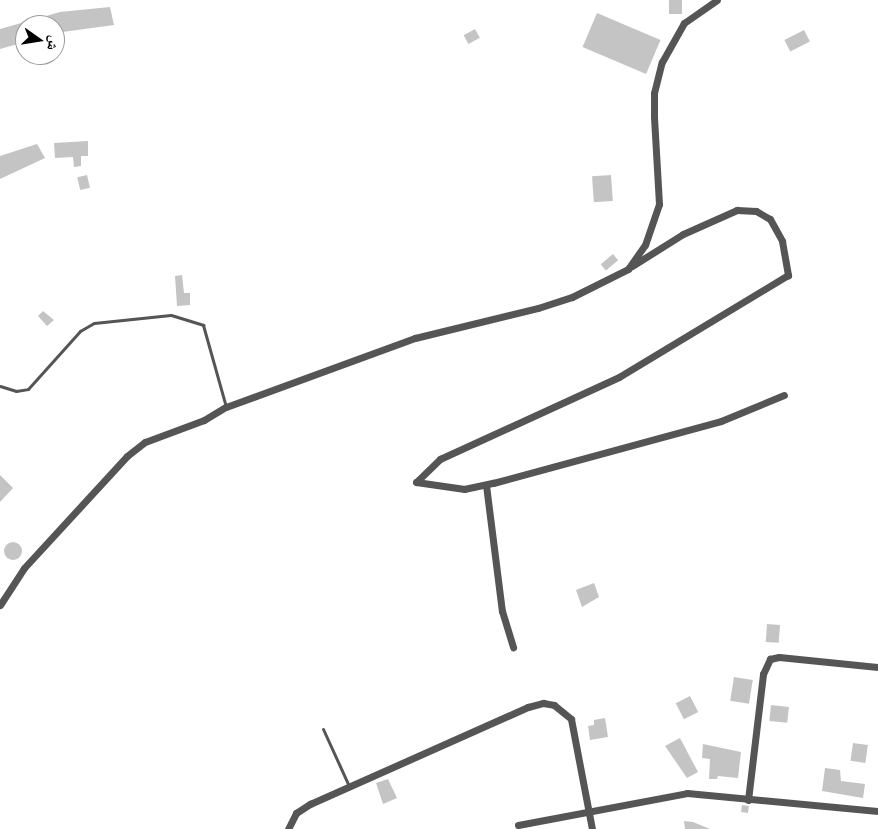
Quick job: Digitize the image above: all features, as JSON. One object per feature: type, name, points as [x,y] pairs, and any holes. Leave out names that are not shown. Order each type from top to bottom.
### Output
[{"type":"street","points":[[628,269],[645,245],[659,204],[654,108],[662,62],[684,23],[718,0]]},
{"type":"street","points":[[0,605],[24,568],[136,448],[204,420],[226,406],[416,338],[538,308],[572,297],[628,269],[683,234],[737,210],[756,211],[770,219],[782,242],[788,275],[619,377],[440,459],[416,482],[464,490],[486,485],[721,422],[784,395]]},
{"type":"street","points":[[486,485],[502,611],[513,647]]},
{"type":"street","points":[[748,800],[763,674],[770,659],[780,657],[878,667]]},
{"type":"street","points":[[288,829],[296,813],[349,787],[528,707],[543,703],[554,705],[571,719],[592,829]]},
{"type":"street","points":[[518,825],[589,814],[687,793],[878,811]]},
{"type":"lane","points":[[0,386],[16,391],[28,389],[80,331],[94,323],[171,315],[203,325],[226,406]]},
{"type":"lane","points":[[323,729],[349,787]]},
{"type":"building","points":[[669,0],[682,0],[682,14],[669,14]]},
{"type":"building","points":[[110,7],[114,25],[65,32],[65,15],[49,15],[60,12]]},
{"type":"building","points":[[597,13],[661,40],[646,74],[583,47]]},
{"type":"building","points":[[15,25],[15,45],[0,49],[0,29]]},
{"type":"building","points":[[475,29],[480,38],[468,44],[464,35]]},
{"type":"building","points":[[804,30],[810,42],[790,52],[784,40]]},
{"type":"building","points":[[88,141],[88,156],[81,156],[81,166],[74,167],[73,157],[55,158],[54,143]]},
{"type":"building","points":[[37,144],[45,158],[0,179],[0,156]]},
{"type":"building","points":[[87,175],[90,188],[80,190],[77,177]]},
{"type":"building","points":[[611,175],[613,201],[594,202],[592,176]]},
{"type":"building","points":[[613,254],[618,260],[606,270],[601,264]]},
{"type":"building","points":[[182,275],[184,293],[190,293],[190,305],[177,306],[175,276]]},
{"type":"building","points":[[43,311],[54,320],[47,326],[38,316]]},
{"type":"building","points":[[0,475],[13,488],[0,502]]},
{"type":"building","points":[[13,542],[19,545],[22,551],[19,557],[13,560],[7,557],[4,551],[7,545]]},
{"type":"building","points":[[594,583],[599,597],[582,607],[576,590]]},
{"type":"building","points":[[767,624],[780,625],[779,643],[766,642]]},
{"type":"building","points":[[734,677],[753,680],[749,704],[730,701]]},
{"type":"building","points":[[690,696],[698,712],[684,719],[676,703]]},
{"type":"building","points":[[771,705],[789,707],[787,723],[769,721]]},
{"type":"building","points":[[605,718],[608,737],[590,740],[588,726],[594,725],[594,720]]},
{"type":"building","points":[[680,738],[698,772],[687,778],[665,746]]},
{"type":"building","points":[[853,743],[868,745],[865,763],[850,761]]},
{"type":"building","points":[[703,744],[741,752],[738,778],[718,776],[717,779],[709,779],[710,759],[702,758]]},
{"type":"building","points":[[825,768],[840,770],[841,781],[865,784],[863,798],[822,791]]},
{"type":"building","points":[[388,779],[397,798],[383,804],[376,783]]},
{"type":"building","points":[[742,805],[749,806],[748,813],[741,812]]},
{"type":"building","points":[[684,821],[693,822],[710,829],[685,829]]}]
